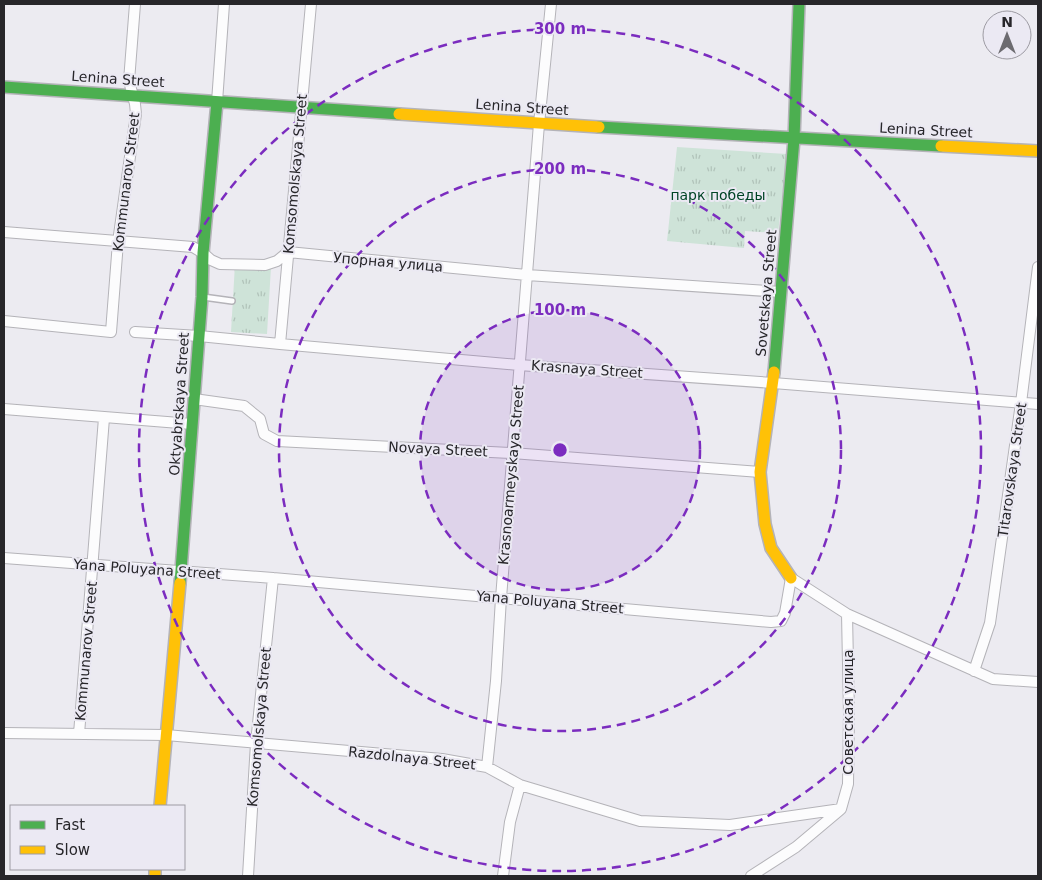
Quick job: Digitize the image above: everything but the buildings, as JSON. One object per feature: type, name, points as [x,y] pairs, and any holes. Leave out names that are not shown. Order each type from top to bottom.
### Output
[{"type":"street","name":"Kommunarov Street","points":[[4,321],[111,332],[118,242],[136,114],[129,81],[135,4]]},
{"type":"street","name":"Oktyabrskaya Street","points":[[160,805],[181,571],[202,297],[203,253],[224,4]]},
{"type":"street","name":"Komsomolskaya Street","points":[[280,344],[311,4]]},
{"type":"street","name":"Krasnoarmeyskaya Street","points":[[487,767],[496,681],[512,453],[539,124],[551,4]]},
{"type":"street","name":"Sovetskaya Street","points":[[791,578],[771,548],[765,524],[760,472],[773,383],[794,139],[799,4]]},
{"type":"street","name":"Lenina Street","points":[[4,87],[539,124],[1038,151]]},
{"type":"street","points":[[4,232],[193,247],[220,264],[265,265],[277,261],[288,252]]},
{"type":"street","name":"Упорная улица","points":[[288,252],[528,275],[780,292]]},
{"type":"street","name":"Titarovskaya Street","points":[[974,671],[990,623],[1038,267]]},
{"type":"street","name":"Krasnaya Street","points":[[135,332],[520,365],[1038,404]]},
{"type":"street","name":"Novaya Street","points":[[194,399],[244,406],[260,419],[264,434],[277,441],[512,453],[760,472]]},
{"type":"street","points":[[4,409],[192,424]]},
{"type":"street","name":"Kommunarov Street","points":[[79,734],[104,418]]},
{"type":"street","name":"Yana Poluyana Street","points":[[4,558],[273,578],[771,622],[781,620],[785,613],[791,578]]},
{"type":"street","name":"Komsomolskaya Street","points":[[248,876],[256,743],[273,578]]},
{"type":"street","points":[[791,578],[846,614],[992,679],[1038,682]]},
{"type":"street","name":"Советская улица","points":[[841,810],[848,784],[849,714],[846,614]]},
{"type":"street","name":"Razdolnaya Street","points":[[4,733],[166,735],[442,759],[487,767],[520,785],[640,821],[730,825],[841,810]]},
{"type":"street","points":[[502,876],[510,822],[520,785]]},
{"type":"street","points":[[750,876],[796,847],[841,810]]},
{"type":"lane","points":[[202,297],[232,301]]},
{"type":"green space","name":"парк победы","points":[[677,147],[787,154],[778,233],[745,231],[744,248],[667,241]]},
{"type":"green space","points":[[235,264],[271,267],[267,334],[231,332]]},
{"type":"traffic: fast","points":[[774,372],[794,139],[799,4]]},
{"type":"traffic: fast","points":[[4,87],[399,114]]},
{"type":"traffic: fast","points":[[180,583],[202,297],[203,253],[217,102]]},
{"type":"traffic: fast","points":[[599,127],[941,146]]},
{"type":"traffic: slow","points":[[399,114],[599,127]]},
{"type":"traffic: slow","points":[[941,146],[1038,151]]},
{"type":"traffic: slow","points":[[774,372],[760,472],[765,524],[771,548],[791,578]]},
{"type":"traffic: slow","points":[[160,805],[180,583]]},
{"type":"traffic: slow","points":[[155,870],[155,876]]}]
